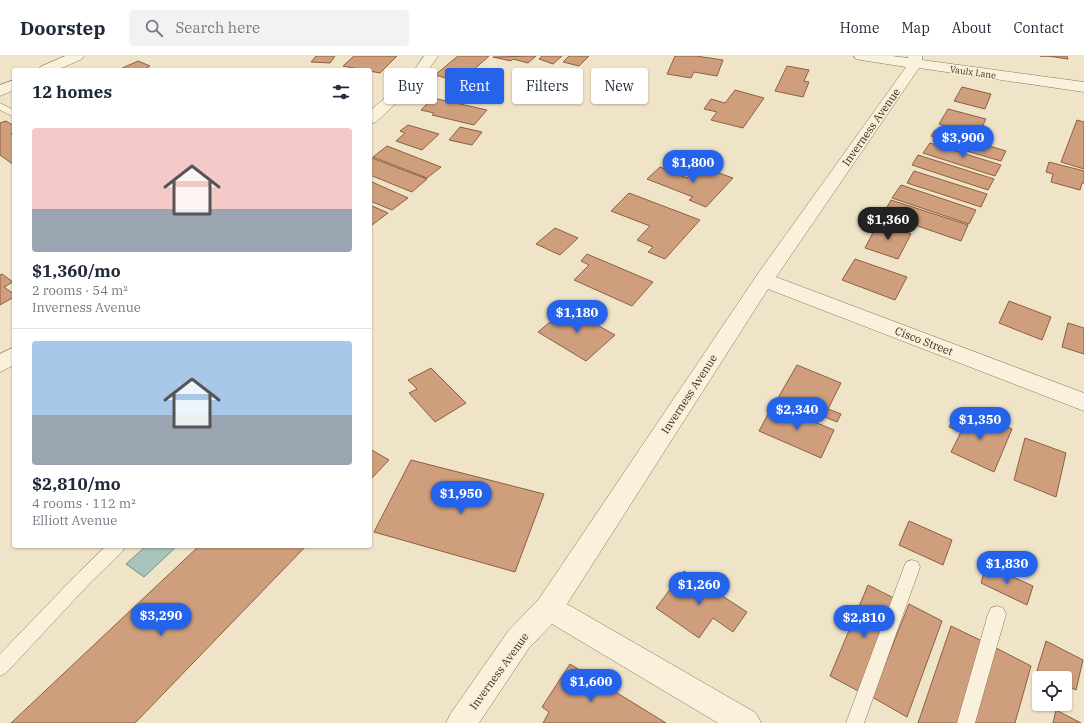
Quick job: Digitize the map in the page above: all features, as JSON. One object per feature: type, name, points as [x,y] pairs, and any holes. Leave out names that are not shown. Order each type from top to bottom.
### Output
[{"type":"street","points":[[50,68],[76,56]]},
{"type":"street","points":[[372,117],[418,75],[431,56]]},
{"type":"street","name":"Vaulx Lane","points":[[861,56],[915,60],[1084,87]]},
{"type":"street","name":"Inverness Avenue","points":[[461,723],[519,639],[549,608],[764,280],[915,60]]},
{"type":"street","points":[[0,90],[12,85]]},
{"type":"street","name":"Cisco Street","points":[[764,280],[1084,402]]},
{"type":"street","points":[[0,364],[12,356]]},
{"type":"street","points":[[549,608],[746,723]]},
{"type":"lane","points":[[0,106],[12,113]]},
{"type":"lane","points":[[0,667],[84,578],[115,548]]},
{"type":"lane","points":[[855,723],[912,567]]},
{"type":"lane","points":[[966,723],[997,614]]},
{"type":"water","points":[[144,548],[175,548],[144,577],[126,564]]},
{"type":"building","points":[[316,56],[335,56],[330,63],[311,62]]},
{"type":"building","points":[[354,56],[397,56],[380,73],[372,71],[372,68],[354,68],[343,66]]},
{"type":"building","points":[[458,56],[489,56],[476,68],[445,68],[445,78],[437,76],[437,73]]},
{"type":"building","points":[[536,56],[528,63],[513,59],[511,61],[493,57]]},
{"type":"building","points":[[542,56],[562,56],[553,64],[539,59]]},
{"type":"building","points":[[569,56],[589,56],[579,66],[563,62]]},
{"type":"building","points":[[675,56],[696,56],[723,60],[717,76],[694,72],[691,78],[667,74]]},
{"type":"building","points":[[1048,56],[1067,56],[1068,59]]},
{"type":"building","points":[[138,61],[150,66],[146,68],[122,68]]},
{"type":"building","points":[[787,66],[809,70],[804,81],[809,82],[803,97],[775,91]]},
{"type":"building","points":[[962,87],[991,94],[985,109],[954,101]]},
{"type":"building","points":[[735,90],[764,98],[743,128],[711,120],[717,112],[704,109],[711,99],[725,103]]},
{"type":"building","points":[[437,99],[445,101],[445,104],[460,104],[487,110],[474,125],[432,115],[434,113],[421,110],[427,104],[437,104]]},
{"type":"building","points":[[948,109],[986,119],[978,135],[939,124]]},
{"type":"building","points":[[1077,120],[1084,122],[1084,169],[1061,162]]},
{"type":"building","points":[[6,121],[12,125],[12,164],[0,155],[0,123]]},
{"type":"building","points":[[408,125],[439,134],[422,150],[396,141],[405,133],[400,131]]},
{"type":"building","points":[[460,127],[482,132],[472,145],[449,140]]},
{"type":"building","points":[[935,130],[1006,151],[1001,161],[939,143],[941,139],[931,136]]},
{"type":"building","points":[[930,143],[1001,165],[995,176],[923,153]]},
{"type":"building","points":[[387,146],[441,167],[427,178],[373,157]]},
{"type":"building","points":[[918,155],[994,179],[988,190],[912,165]]},
{"type":"building","points":[[372,158],[427,179],[412,192],[372,176]]},
{"type":"building","points":[[1049,162],[1084,171],[1084,183],[1082,183],[1080,190],[1051,182],[1053,174],[1046,172]]},
{"type":"building","points":[[660,167],[687,178],[694,171],[708,176],[713,171],[733,178],[706,207],[689,200],[693,197],[647,179]]},
{"type":"building","points":[[914,171],[987,194],[981,207],[907,183]]},
{"type":"building","points":[[372,182],[408,198],[392,210],[372,202]]},
{"type":"building","points":[[901,185],[976,210],[969,224],[892,198]]},
{"type":"building","points":[[629,193],[700,220],[665,259],[648,252],[653,247],[637,240],[650,226],[611,211]]},
{"type":"building","points":[[891,200],[968,225],[961,241],[883,214]]},
{"type":"building","points":[[372,206],[388,213],[372,225]]},
{"type":"building","points":[[878,223],[911,234],[898,259],[865,248]]},
{"type":"building","points":[[555,228],[578,238],[560,255],[536,244]]},
{"type":"building","points":[[587,254],[653,282],[632,306],[574,280],[589,265],[581,261]]},
{"type":"building","points":[[855,259],[907,277],[895,300],[842,280]]},
{"type":"building","points":[[2,274],[12,281],[4,287],[12,293],[12,298],[0,305],[0,275]]},
{"type":"building","points":[[1009,301],[1051,317],[1042,340],[999,323]]},
{"type":"building","points":[[567,308],[615,335],[586,361],[538,332]]},
{"type":"building","points":[[1068,323],[1084,328],[1084,354],[1062,347]]},
{"type":"building","points":[[797,365],[841,383],[828,409],[841,414],[837,422],[778,398]]},
{"type":"building","points":[[431,368],[466,403],[435,422],[409,393],[417,389],[408,380]]},
{"type":"building","points":[[773,405],[834,430],[821,458],[759,431]]},
{"type":"building","points":[[956,413],[989,428],[991,420],[1012,429],[994,472],[951,452],[961,432],[949,427]]},
{"type":"building","points":[[1025,438],[1066,453],[1056,497],[1014,480]]},
{"type":"building","points":[[372,450],[389,460],[372,478]]},
{"type":"building","points":[[411,460],[544,494],[515,572],[374,532]]},
{"type":"building","points":[[909,521],[952,540],[943,565],[899,545]]},
{"type":"building","points":[[197,548],[304,548],[135,723],[11,723]]},
{"type":"building","points":[[986,565],[1033,586],[1027,605],[981,583]]},
{"type":"building","points":[[684,571],[747,612],[733,632],[713,618],[699,638],[656,608]]},
{"type":"building","points":[[868,585],[898,600],[862,693],[830,676]]},
{"type":"building","points":[[909,604],[942,621],[907,717],[872,697]]},
{"type":"building","points":[[951,626],[984,642],[960,723],[918,723]]},
{"type":"building","points":[[1046,641],[1083,660],[1076,690],[1072,688],[1072,671],[1037,671]]},
{"type":"building","points":[[996,648],[1031,666],[1015,723],[973,723]]},
{"type":"building","points":[[570,664],[666,723],[543,723],[549,712],[542,707]]},
{"type":"building","points":[[1056,711],[1058,711],[1081,723],[1053,723]]}]
